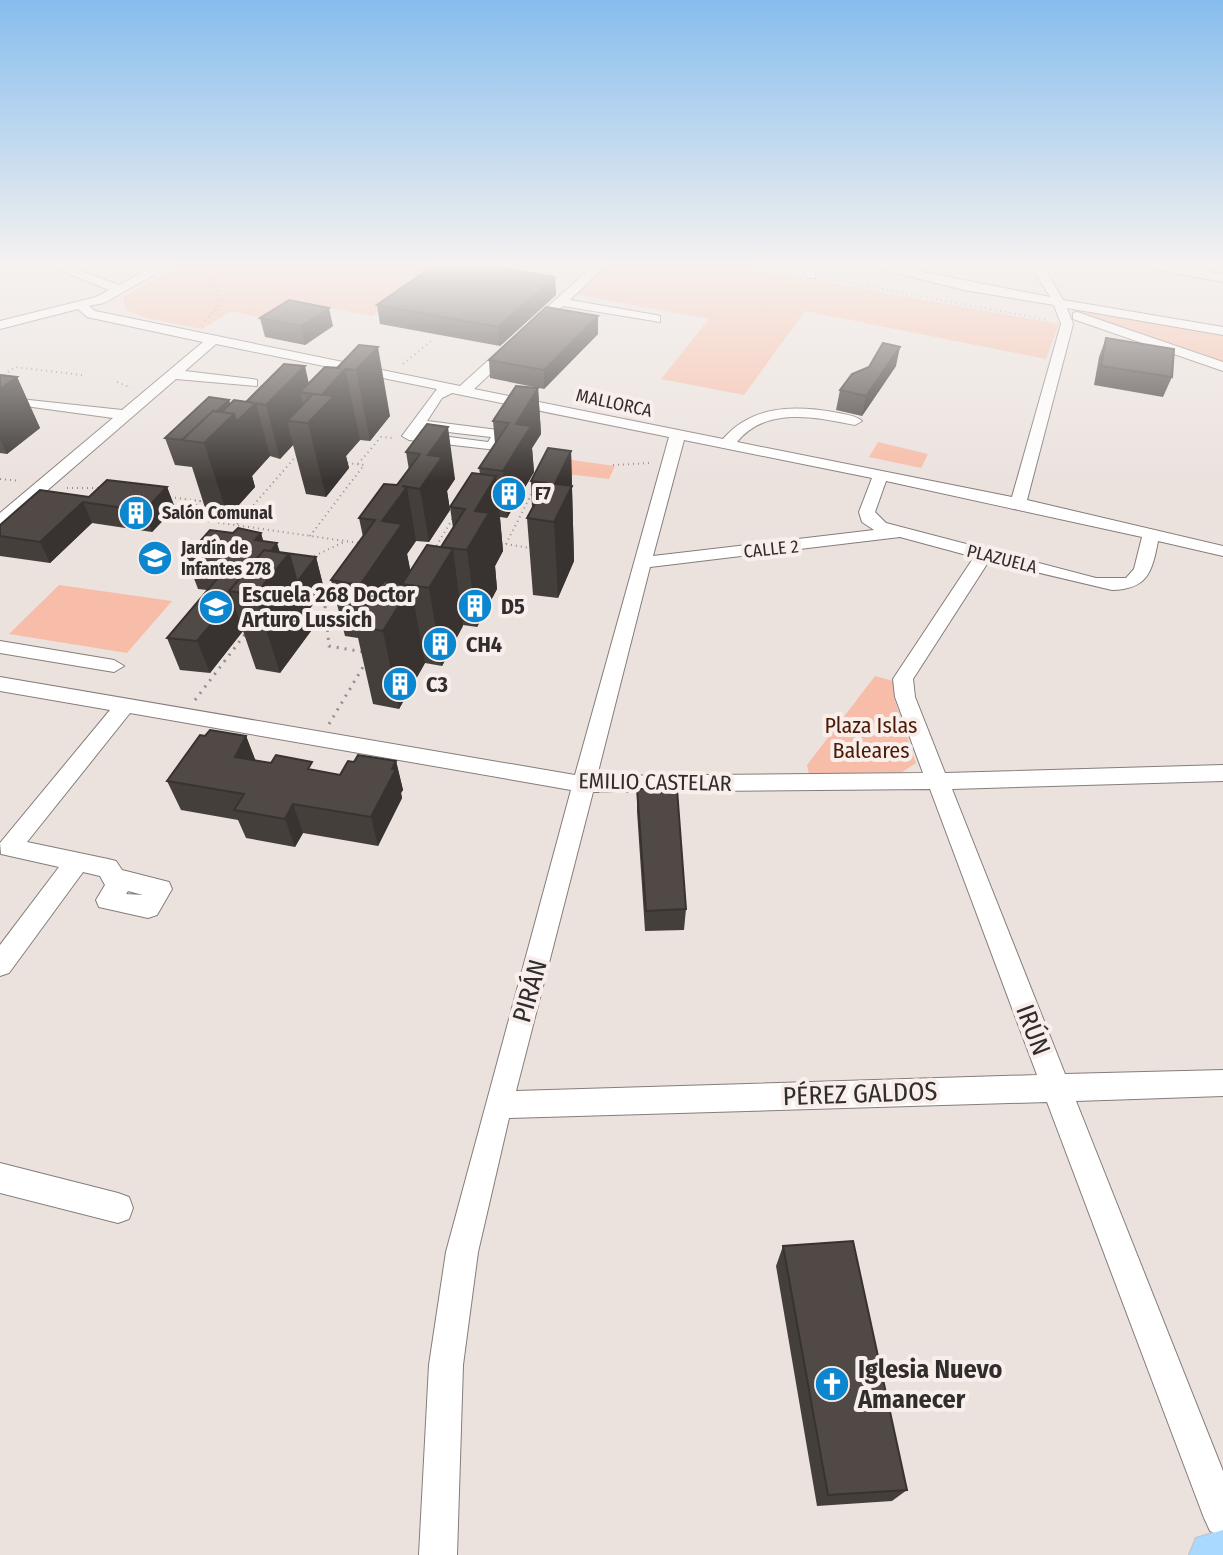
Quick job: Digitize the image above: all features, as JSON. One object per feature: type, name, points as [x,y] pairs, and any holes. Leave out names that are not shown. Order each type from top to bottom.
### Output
[{"type":"main road","points":[[1213,1555],[1223,1554]]},
{"type":"street","name":"MALLORCA","points":[[195,337],[677,436],[881,474],[1223,551]]},
{"type":"street","points":[[501,434],[492,447],[414,430],[437,395],[455,390],[520,337]]},
{"type":"street","points":[[1018,503],[1058,337]]},
{"type":"street","points":[[1133,337],[1223,367]]},
{"type":"street","points":[[0,522],[7,509],[43,485],[213,340]]},
{"type":"street","points":[[172,374],[252,383]]},
{"type":"street","points":[[25,402],[126,415]]},
{"type":"street","points":[[822,414],[833,402]]},
{"type":"street","points":[[726,445],[738,428],[762,417],[793,413],[822,414],[855,421]]},
{"type":"street","name":"PIRÁN","points":[[438,1555],[446,1365],[462,1252],[498,1105],[677,436]]},
{"type":"street","name":"PLAZUELA","points":[[881,474],[867,512],[872,522],[897,533],[1096,583],[1132,583],[1143,572],[1151,534]]},
{"type":"street","name":"CALLE 2","points":[[644,562],[897,533]]},
{"type":"street","name":"IRÚN","points":[[984,555],[903,679],[905,697],[1223,1518]]},
{"type":"street","points":[[0,647],[114,666]]},
{"type":"street","name":"EMILIO CASTELAR","points":[[0,684],[583,784],[937,781],[1223,773]]},
{"type":"street","points":[[115,874],[77,862],[4,847],[24,816],[125,706]]},
{"type":"street","points":[[0,965],[77,862]]},
{"type":"street","name":"PÉREZ GALDOS","points":[[498,1105],[1223,1083]]},
{"type":"street","points":[[0,1178],[118,1208]]},
{"type":"path","points":[[387,376],[431,341]]},
{"type":"path","points":[[0,378],[15,367],[82,375]]},
{"type":"path","points":[[117,382],[142,392]]},
{"type":"path","points":[[358,464],[381,437],[414,430]]},
{"type":"path","points":[[237,524],[299,453]]},
{"type":"path","points":[[613,465],[629,462],[670,465]]},
{"type":"path","points":[[310,536],[364,465],[347,463]]},
{"type":"path","points":[[532,548],[506,544],[537,483]]},
{"type":"path","points":[[43,485],[110,490]]},
{"type":"path","points":[[208,494],[186,518],[367,544]]},
{"type":"path","points":[[170,497],[200,501]]},
{"type":"path","points":[[427,562],[457,511]]},
{"type":"path","points":[[310,558],[346,541]]},
{"type":"path","points":[[320,738],[371,654],[329,646],[325,604],[342,580]]},
{"type":"path","points":[[184,716],[250,627]]},
{"type":"green space","points":[[695,337],[786,337],[744,395],[661,379]]},
{"type":"green space","points":[[933,337],[1054,337],[1046,359]]},
{"type":"green space","points":[[1146,337],[1223,337],[1223,363]]},
{"type":"green space","points":[[878,442],[928,454],[921,468],[869,457]]},
{"type":"green space","points":[[565,459],[615,466],[609,479],[558,473]]},
{"type":"green space","points":[[59,585],[172,601],[127,653],[9,634]]},
{"type":"green space","name":"Plaza Islas Baleares","points":[[875,676],[893,681],[894,698],[916,763],[902,772],[809,774],[807,765]]},
{"type":"building","points":[[514,337],[577,337],[544,370],[489,360]]},
{"type":"building","points":[[1106,338],[1174,349],[1172,377],[1101,366]]},
{"type":"building","points":[[883,343],[900,347],[866,396],[840,390],[852,374],[869,367]]},
{"type":"building","points":[[359,345],[378,347],[356,370],[345,369],[322,395],[334,396],[308,423],[287,421],[313,394],[300,392],[325,367],[337,368]]},
{"type":"building","points":[[284,364],[305,366],[266,405],[256,403],[236,422],[234,414],[222,412],[234,400],[254,403],[247,401]]},
{"type":"building","points":[[0,375],[17,377],[0,389]]},
{"type":"building","points":[[516,386],[538,388],[516,424],[531,426],[503,471],[479,468],[509,423],[493,421]]},
{"type":"building","points":[[209,397],[229,400],[182,440],[165,438]]},
{"type":"building","points":[[213,411],[234,414],[204,443],[182,440]]},
{"type":"building","points":[[427,424],[448,427],[428,455],[442,457],[420,489],[402,486],[407,487],[382,521],[402,524],[360,585],[331,580],[375,520],[359,518],[384,484],[397,485],[420,454],[406,452]]},
{"type":"building","points":[[548,448],[571,451],[555,484],[572,486],[554,522],[527,518],[546,483],[531,481]]},
{"type":"building","points":[[472,473],[496,476],[475,511],[489,513],[467,550],[441,547],[465,509],[450,507]]},
{"type":"building","points":[[107,480],[167,487],[144,511],[83,502],[40,542],[0,536],[0,525],[40,490],[89,497]]},
{"type":"building","points":[[238,528],[261,533],[255,540],[277,543],[271,551],[316,557],[297,582],[289,554],[264,550],[229,591],[232,599],[197,641],[167,638],[229,565],[186,557],[210,530],[233,533]]},
{"type":"building","points":[[427,545],[453,549],[429,588],[402,584]]},
{"type":"building","points":[[264,550],[289,554],[255,595],[229,591]]},
{"type":"building","points":[[384,581],[411,586],[383,631],[355,626]]},
{"type":"building","points":[[210,730],[246,736],[235,757],[271,763],[276,755],[312,762],[308,769],[340,775],[348,761],[354,762],[358,755],[396,761],[392,769],[396,769],[371,817],[293,804],[285,819],[234,810],[244,794],[167,781],[200,735],[205,736]]},
{"type":"building","points":[[637,789],[677,789],[686,909],[646,911]]},
{"type":"building","name":"Iglesia Nuevo Amanecer","points":[[853,1241],[907,1490],[828,1495],[783,1246]]},
{"type":"place","name":"F7","points":[[509,494]]},
{"type":"place","name":"Salón Comunal","points":[[136,513]]},
{"type":"place","name":"Jardín de Infantes 278","points":[[155,558]]},
{"type":"place","name":"D5","points":[[475,606]]},
{"type":"place","name":"Escuela 268 Doctor Arturo Lussich","points":[[216,607]]},
{"type":"place","name":"CH4","points":[[440,644]]},
{"type":"place","name":"C3","points":[[400,684]]},
{"type":"place","name":"Iglesia Nuevo Amanecer","points":[[832,1384]]}]
